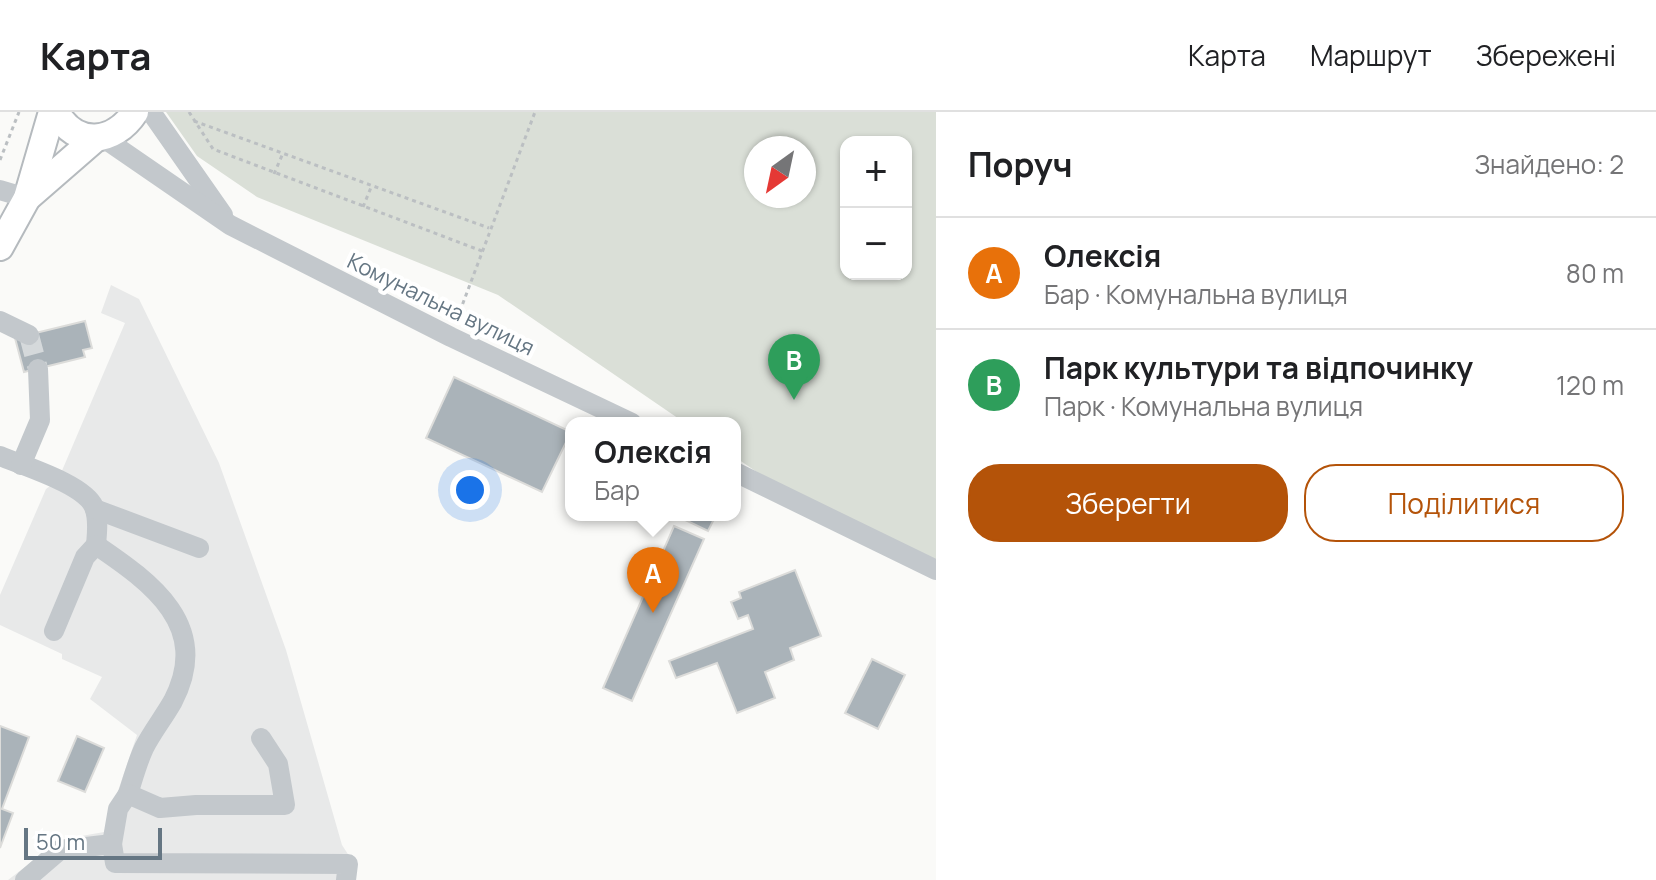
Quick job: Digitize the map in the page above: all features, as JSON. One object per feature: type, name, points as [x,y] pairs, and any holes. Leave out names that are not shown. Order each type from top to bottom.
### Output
[{"type":"main road","points":[[54,112],[74,132],[99,137],[115,133],[127,124],[135,112]]},
{"type":"main road","points":[[0,247],[27,198],[54,112]]},
{"type":"main road","points":[[27,198],[99,137]]},
{"type":"street","name":"Комунальна вулиця","points":[[151,112],[230,225]]},
{"type":"street","name":"Комунальна вулиця","points":[[99,137],[230,225],[451,337],[619,417]]},
{"type":"street","points":[[0,190],[27,198]]},
{"type":"street","points":[[0,321],[29,335]]},
{"type":"street","points":[[21,465],[40,420],[38,369]]},
{"type":"street","points":[[0,456],[68,486],[89,498],[95,509],[96,545],[85,557],[54,631]]},
{"type":"street","points":[[741,475],[936,570]]},
{"type":"street","points":[[95,509],[199,548]]},
{"type":"street","points":[[96,545],[135,572],[169,605],[182,627],[187,658],[175,698],[144,748],[128,794],[118,809],[112,844],[115,863],[348,864],[346,880]]},
{"type":"street","points":[[128,794],[160,808],[285,805],[278,764],[261,738]]},
{"type":"street","points":[[25,880],[60,850],[112,844]]},
{"type":"path","points":[[0,160],[19,112]]},
{"type":"path","points":[[189,112],[213,149],[482,251]]},
{"type":"path","points":[[451,337],[489,228],[535,112]]},
{"type":"path","points":[[194,121],[489,228]]},
{"type":"path","points":[[274,174],[283,153]]},
{"type":"path","points":[[363,207],[372,185]]},
{"type":"shaded area","points":[[166,112],[936,112],[936,570],[806,506],[741,461],[741,417],[676,417],[498,295],[257,197],[197,156]]},
{"type":"shaded area","points":[[111,285],[139,299],[219,463],[286,650],[342,845],[355,865],[354,880],[8,880],[53,841],[104,832],[137,735],[90,699],[102,677],[0,625],[0,595],[46,489],[58,480],[125,323],[101,313]]},
{"type":"building","points":[[85,321],[92,348],[83,350],[85,357],[24,372],[15,338]]},
{"type":"building","points":[[454,377],[565,429],[565,444],[542,492],[426,438]]},
{"type":"building","points":[[687,521],[713,521],[708,531]]},
{"type":"building","points":[[674,526],[704,539],[632,701],[603,688]]},
{"type":"building","points":[[795,570],[821,636],[790,648],[794,660],[765,672],[775,698],[737,713],[717,663],[676,678],[669,661],[753,629],[748,615],[738,619],[731,602],[741,598],[739,592]]},
{"type":"building","points":[[872,659],[905,675],[878,729],[845,713]]},
{"type":"building","points":[[0,726],[29,737],[2,809],[13,813],[0,848]]},
{"type":"building","points":[[77,736],[104,748],[85,792],[58,781]]},
{"type":"tunnel","points":[[29,335],[38,369]]},
{"type":"place","name":"Парк культури та відпочинку","points":[[794,400]]},
{"type":"place","name":"Олексія","points":[[653,613]]}]
